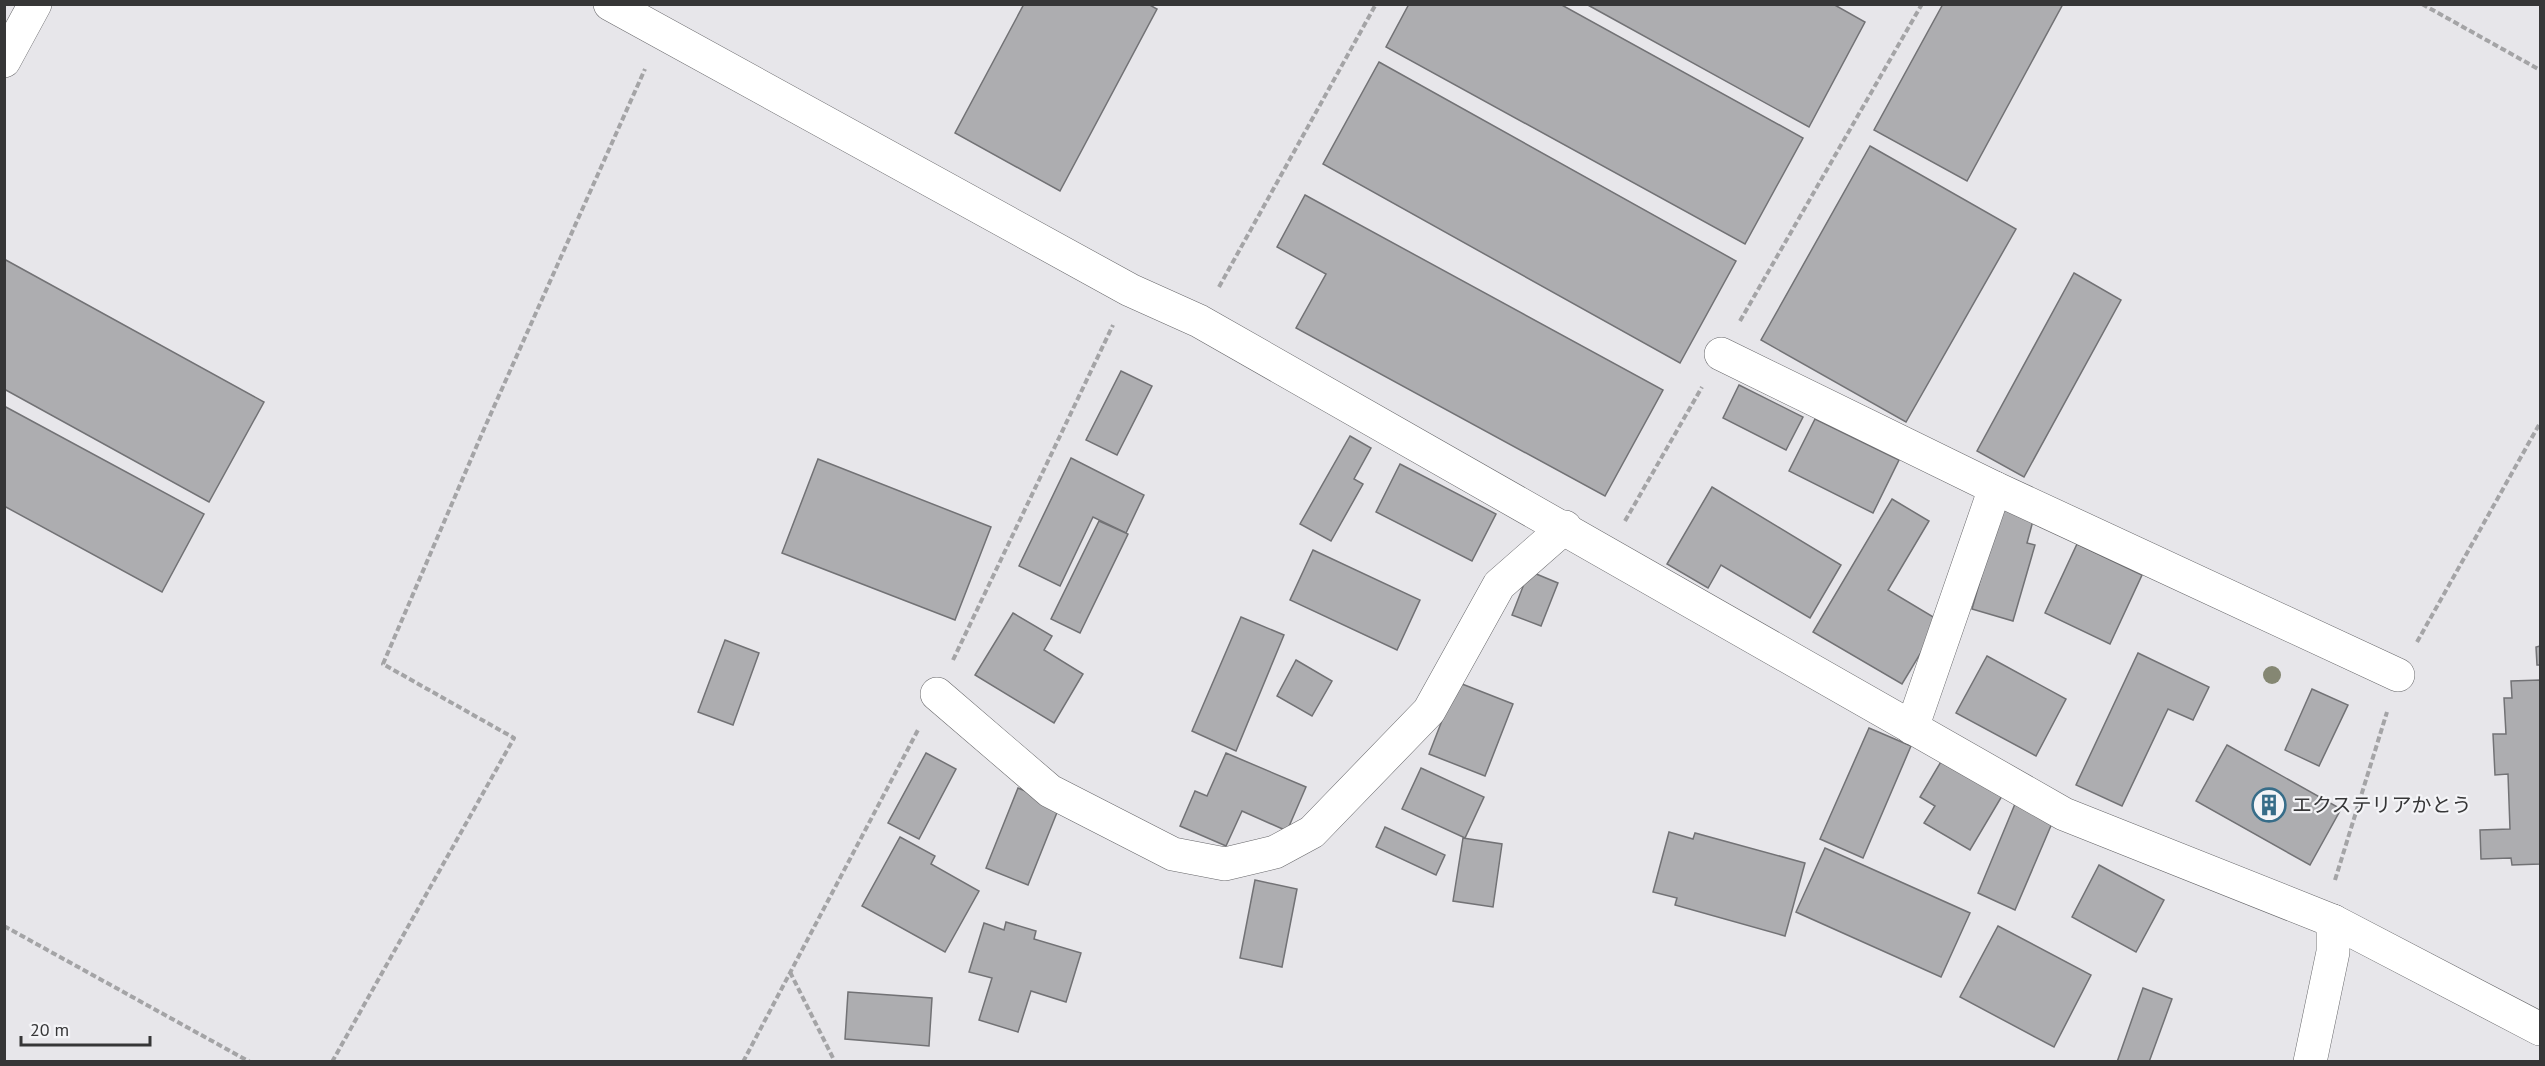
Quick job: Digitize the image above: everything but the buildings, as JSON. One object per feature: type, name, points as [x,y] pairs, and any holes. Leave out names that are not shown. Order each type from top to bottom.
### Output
[{"type":"street","points":[[4,61],[35,4]]},
{"type":"street","points":[[610,4],[1130,290],[1199,321],[2064,814],[2333,921],[2541,1029]]},
{"type":"street","points":[[1721,354],[1995,488],[2398,675]]},
{"type":"street","points":[[1912,728],[1995,488]]},
{"type":"street","points":[[937,694],[1050,791],[1173,854],[1225,864],[1275,852],[1312,832],[1429,711],[1498,585],[1564,528]]},
{"type":"street","points":[[2310,1062],[2333,952],[2333,921]]},
{"type":"path","points":[[1199,321],[1376,4]]},
{"type":"path","points":[[1606,553],[1922,4]]},
{"type":"path","points":[[2422,4],[2541,70]]},
{"type":"path","points":[[332,1062],[514,738],[383,664],[489,418],[662,33]]},
{"type":"path","points":[[4,926],[250,1062]]},
{"type":"path","points":[[790,972],[835,1062]]},
{"type":"place","name":"エクステリアかとう","points":[[2269,805]]}]
